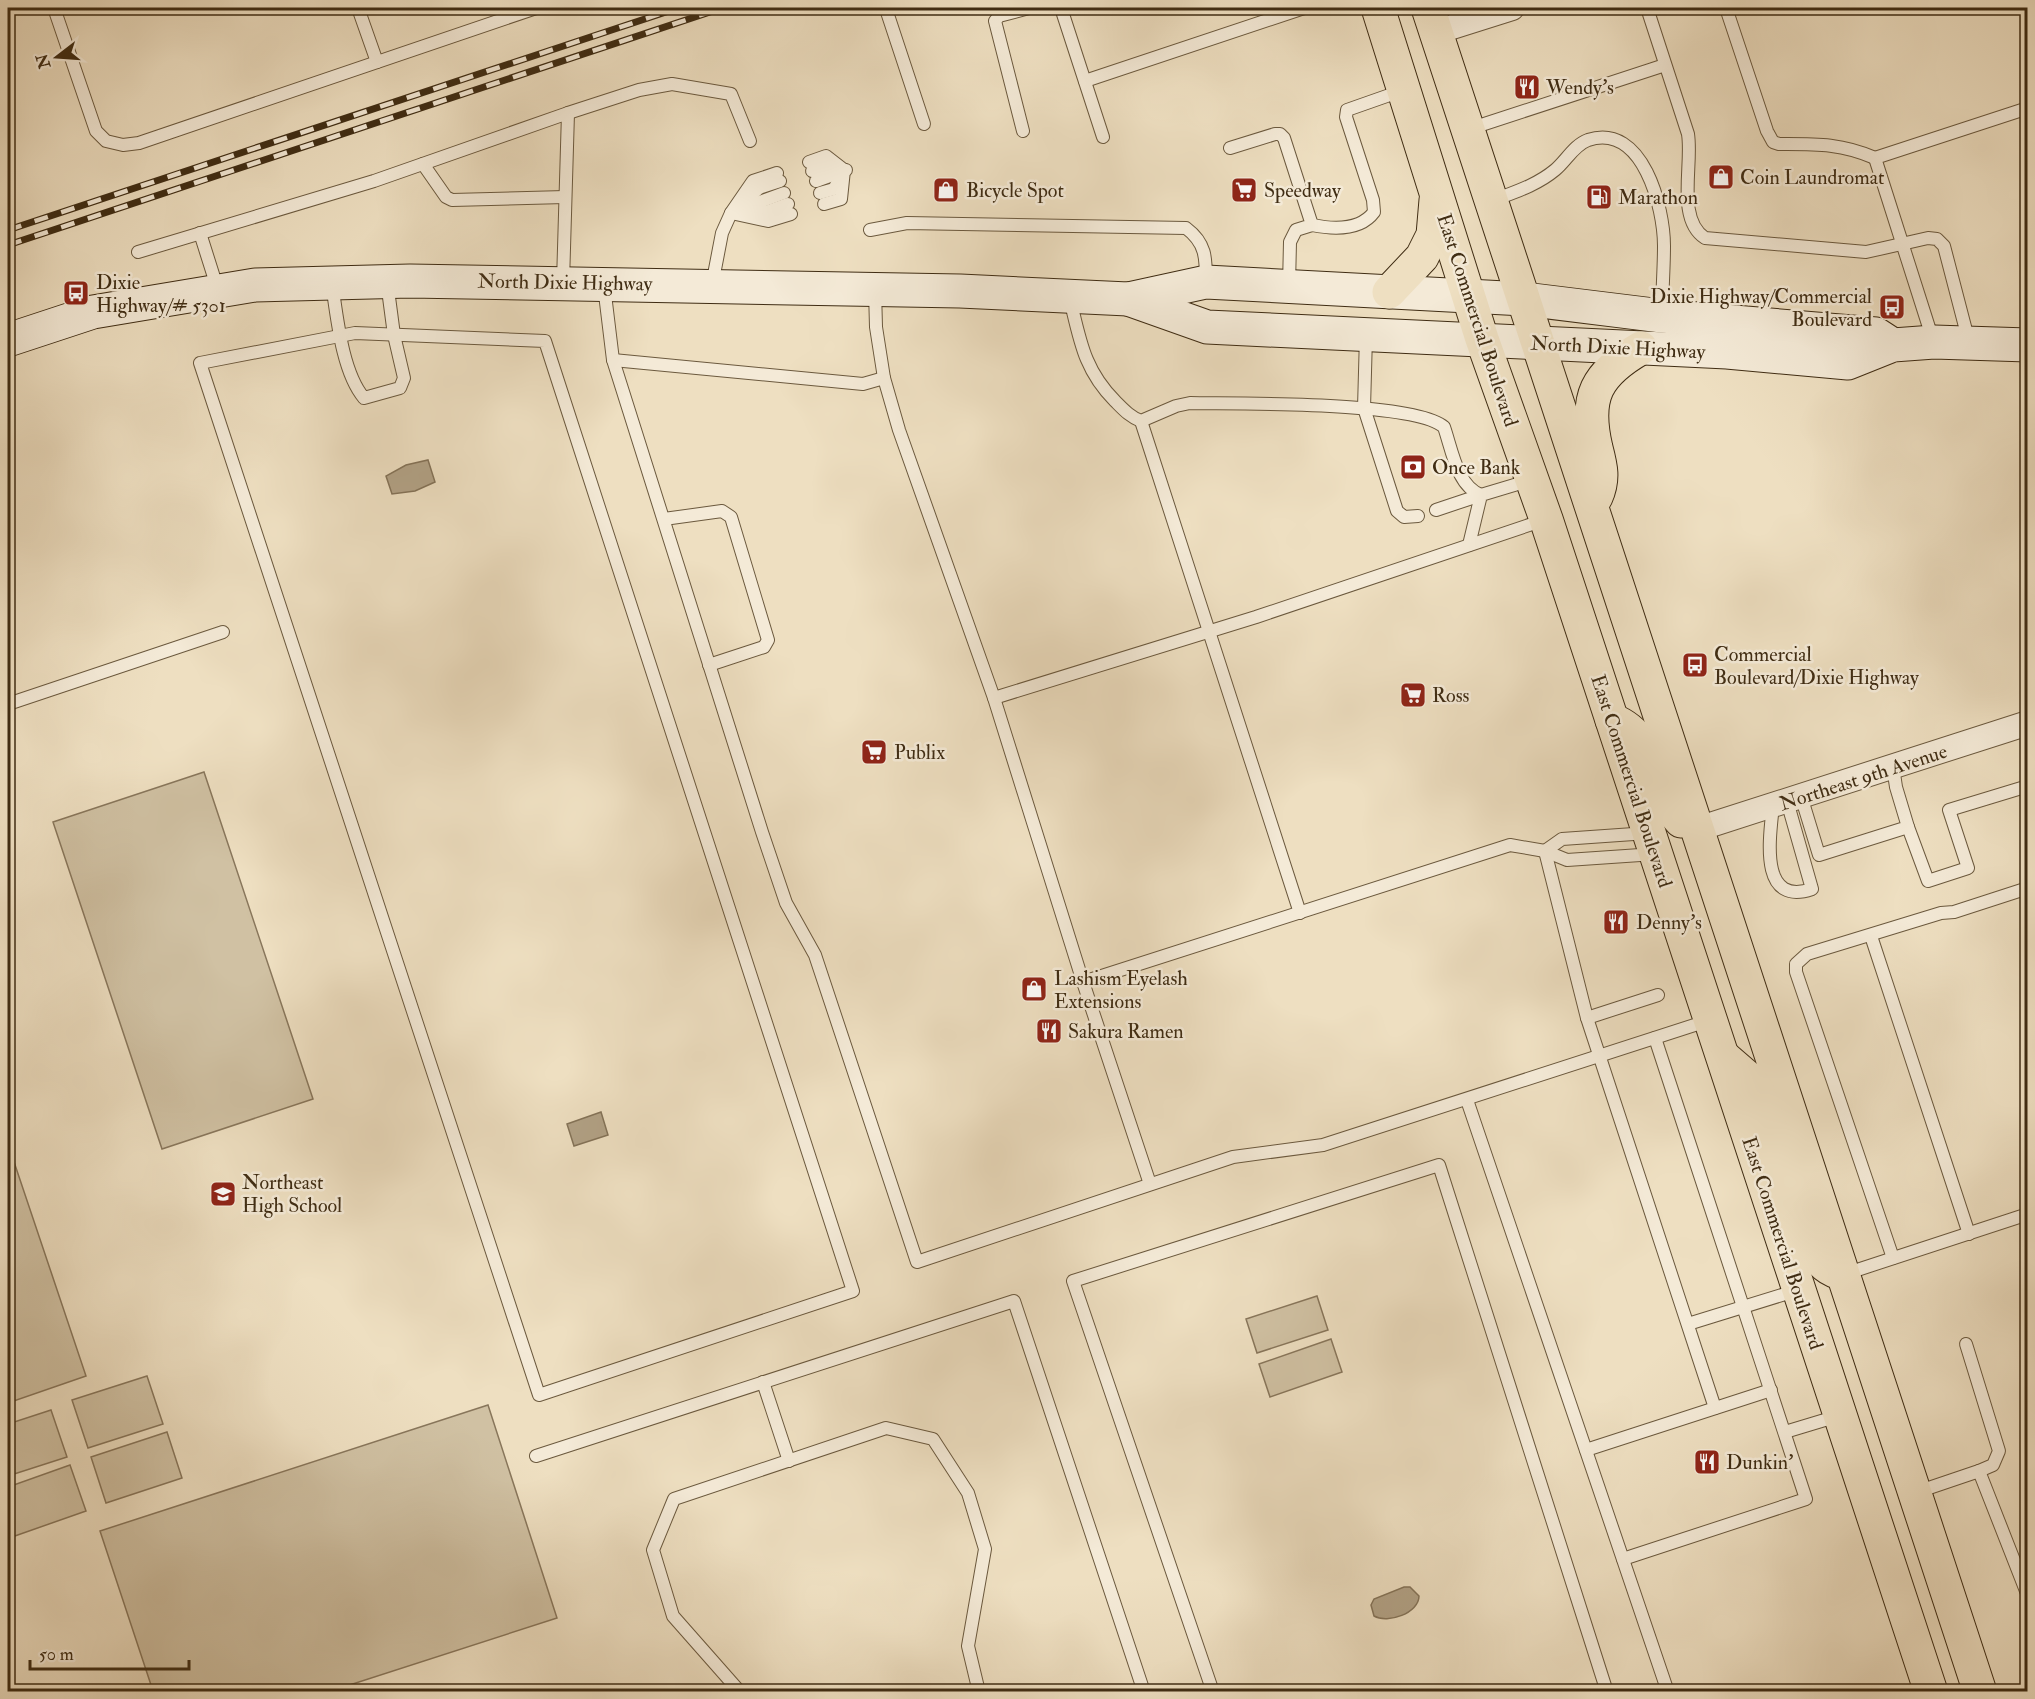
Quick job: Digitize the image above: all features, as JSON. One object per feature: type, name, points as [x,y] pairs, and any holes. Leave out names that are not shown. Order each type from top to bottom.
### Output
[{"type":"main road","name":"East Commercial Boulevard","points":[[1378,8],[1482,339],[1546,519],[1931,1692]]},
{"type":"main road","points":[[1432,20],[1980,1692]]},
{"type":"main road","points":[[1389,292],[1422,257],[1433,235],[1437,193]]},
{"type":"main road","name":"North Dixie Highway","points":[[8,340],[93,312],[255,285],[387,281],[603,282],[875,289],[1128,299],[1206,282],[1524,299],[1662,316],[1876,334],[1893,345]]},
{"type":"main road","name":"North Dixie Highway","points":[[1128,299],[1208,327],[1482,339],[1848,363],[1893,345],[1934,342],[2028,345]]},
{"type":"main road","points":[[1592,507],[1603,482],[1591,427],[1591,402],[1598,384],[1616,363],[1641,348]]},
{"type":"main road","points":[[1612,720],[1627,726],[1640,739],[1647,749],[1664,800],[1682,823],[1698,829]]},
{"type":"main road","points":[[1652,843],[1664,839],[1691,871],[1732,985],[1747,1004],[1756,1006]]},
{"type":"main road","points":[[1722,1056],[1748,1078],[1758,1091],[1813,1250],[1828,1269],[1844,1274]]},
{"type":"main road","points":[[1799,1290],[1825,1304],[1839,1321],[1846,1334],[1897,1486],[1905,1500],[1925,1523]]},
{"type":"street","points":[[1432,20],[1512,8]]},
{"type":"street","name":"Northeast 9th Avenue","points":[[1698,829],[2028,723]]},
{"type":"lane","points":[[54,8],[96,131],[106,141],[123,145],[149,139],[536,8]]},
{"type":"lane","points":[[358,8],[377,62]]},
{"type":"lane","points":[[1023,131],[995,21],[999,16],[1029,8]]},
{"type":"lane","points":[[1076,8],[1062,10],[1103,137]]},
{"type":"lane","points":[[1085,81],[1304,8]]},
{"type":"lane","points":[[1647,8],[1688,134],[1690,149],[1688,213],[1698,233],[1705,238],[1866,252],[1928,237],[1937,240],[1944,246],[1969,343]]},
{"type":"lane","points":[[1726,8],[1767,130],[1773,142],[1779,144],[1830,144],[1852,148],[1875,158],[2028,108]]},
{"type":"lane","points":[[886,9],[924,124]]},
{"type":"lane","points":[[1468,129],[1665,65]]},
{"type":"lane","points":[[138,252],[423,164],[639,90],[672,84],[731,94],[737,101],[750,141]]},
{"type":"lane","points":[[1289,286],[1290,242],[1296,230],[1312,225],[1343,228],[1370,218],[1374,212],[1373,200],[1346,117],[1347,110],[1404,90]]},
{"type":"lane","points":[[563,282],[568,113]]},
{"type":"lane","points":[[1230,148],[1280,134],[1292,158],[1312,225]]},
{"type":"lane","points":[[1492,201],[1532,185],[1555,170],[1587,140],[1609,137],[1623,142],[1636,154],[1649,176],[1662,220],[1664,246],[1662,316]]},
{"type":"lane","points":[[826,156],[847,169],[812,171],[826,156]]},
{"type":"lane","points":[[1875,158],[1934,342]]},
{"type":"lane","points":[[423,164],[446,197],[452,200],[565,197]]},
{"type":"lane","points":[[822,199],[841,199],[847,169]]},
{"type":"lane","points":[[712,285],[722,233],[731,213],[753,182],[784,193],[769,211],[731,213]]},
{"type":"lane","points":[[870,230],[907,223],[1186,228],[1196,236],[1206,255],[1206,282]]},
{"type":"lane","points":[[200,234],[218,292]]},
{"type":"lane","points":[[331,283],[340,336],[356,389],[364,398],[400,388],[404,378],[394,334],[387,281]]},
{"type":"lane","points":[[603,282],[613,360],[786,903],[816,955],[917,1262],[1233,1157],[1323,1145],[1710,1020]]},
{"type":"lane","points":[[875,289],[876,327],[884,378],[899,430],[994,698],[1083,982],[1150,1184]]},
{"type":"lane","points":[[1070,297],[1085,360],[1100,385],[1133,418],[1141,421],[1176,406],[1190,403],[1364,408],[1438,421],[1444,427],[1464,483],[1470,491],[1481,495]]},
{"type":"lane","points":[[355,333],[545,341],[853,1291],[539,1395],[200,363],[340,336],[355,333]]},
{"type":"lane","points":[[1366,335],[1364,408],[1396,511],[1404,516],[1418,516]]},
{"type":"lane","points":[[613,360],[863,384],[884,378]]},
{"type":"lane","points":[[1141,421],[1300,912]]},
{"type":"lane","points":[[1436,510],[1532,480]]},
{"type":"lane","points":[[1469,545],[1481,495]]},
{"type":"lane","points":[[664,519],[722,511],[731,517],[768,640],[764,647],[710,665]]},
{"type":"lane","points":[[994,698],[1210,631],[1546,519]]},
{"type":"lane","points":[[8,704],[223,632]]},
{"type":"lane","points":[[1893,767],[1896,787],[1908,827],[1928,881],[1968,868],[1949,810],[2028,786]]},
{"type":"lane","points":[[1787,801],[1819,855],[1908,827]]},
{"type":"lane","points":[[1787,801],[1812,889],[1802,892],[1785,890],[1778,885],[1769,853],[1787,801]]},
{"type":"lane","points":[[1545,851],[1562,839],[1652,843]]},
{"type":"lane","points":[[1083,982],[1510,845],[1545,851],[1567,860],[1652,843]]},
{"type":"lane","points":[[1545,851],[1587,1018],[1715,1408]]},
{"type":"lane","points":[[1893,1258],[1796,972],[1796,964],[1803,956],[2028,888]]},
{"type":"lane","points":[[1871,936],[1969,1234]]},
{"type":"lane","points":[[1587,1018],[1658,995]]},
{"type":"lane","points":[[1623,1559],[1806,1499],[1655,1038]]},
{"type":"lane","points":[[1467,1100],[1668,1692]]},
{"type":"lane","points":[[1213,1692],[1073,1281],[1439,1165],[1607,1692]]},
{"type":"lane","points":[[1844,1274],[2028,1214]]},
{"type":"lane","points":[[1688,1324],[1799,1290]]},
{"type":"lane","points":[[536,1456],[1014,1301],[1144,1692]]},
{"type":"lane","points":[[1915,1492],[1993,1465],[1999,1451],[1966,1344]]},
{"type":"lane","points":[[763,1382],[789,1461]]},
{"type":"lane","points":[[1586,1450],[1771,1390]]},
{"type":"lane","points":[[1785,1432],[1840,1415]]},
{"type":"lane","points":[[740,1692],[673,1616],[653,1550],[674,1499],[886,1428],[933,1439],[968,1492],[985,1549],[968,1646],[979,1692]]},
{"type":"lane","points":[[1979,1471],[2028,1596]]},
{"type":"shaded area","points":[[428,460],[435,482],[415,491],[392,494],[386,476],[406,465]]},
{"type":"shaded area","points":[[204,772],[313,1099],[162,1149],[53,822]]},
{"type":"shaded area","points":[[601,1112],[608,1135],[574,1146],[567,1124]]},
{"type":"shaded area","points":[[8,1144],[86,1376],[8,1403]]},
{"type":"shaded area","points":[[1317,1296],[1328,1330],[1257,1353],[1246,1319]]},
{"type":"shaded area","points":[[1331,1339],[1342,1372],[1270,1397],[1259,1364]]},
{"type":"shaded area","points":[[147,1376],[163,1424],[88,1448],[72,1400]]},
{"type":"shaded area","points":[[488,1405],[557,1618],[331,1691],[153,1691],[100,1531]]},
{"type":"shaded area","points":[[51,1410],[67,1457],[8,1476],[8,1424]]},
{"type":"shaded area","points":[[167,1432],[182,1478],[106,1503],[91,1457]]},
{"type":"shaded area","points":[[70,1465],[86,1511],[12,1537],[8,1524],[8,1487]]},
{"type":"shaded area","points":[[1404,1587],[1410,1587],[1419,1596],[1414,1607],[1394,1618],[1374,1616],[1371,1605],[1374,1599]]},
{"type":"railway","points":[[8,230],[678,8]]},
{"type":"railway","points":[[8,245],[722,8]]},
{"type":"place","name":"Wendy's","points":[[1527,87]]},
{"type":"place","name":"Coin Laundromat","points":[[1721,177]]},
{"type":"place","name":"Bicycle Spot","points":[[946,190]]},
{"type":"place","name":"Speedway","points":[[1244,190]]},
{"type":"place","name":"Marathon","points":[[1599,197]]},
{"type":"place","name":"Dixie Highway/# 5301","points":[[76,293]]},
{"type":"place","name":"Dixie Highway/Commercial Boulevard","points":[[1892,307]]},
{"type":"place","name":"Once Bank","points":[[1413,467]]},
{"type":"place","name":"Commercial Boulevard/Dixie Highway","points":[[1695,665]]},
{"type":"place","name":"Ross","points":[[1413,695]]},
{"type":"place","name":"Publix","points":[[874,752]]},
{"type":"place","name":"Denny's","points":[[1616,922]]},
{"type":"place","name":"Lashism Eyelash Extensions","points":[[1034,989]]},
{"type":"place","name":"Sakura Ramen","points":[[1049,1031]]},
{"type":"place","name":"Northeast High School","points":[[223,1194]]},
{"type":"place","name":"Dunkin'","points":[[1707,1462]]}]
